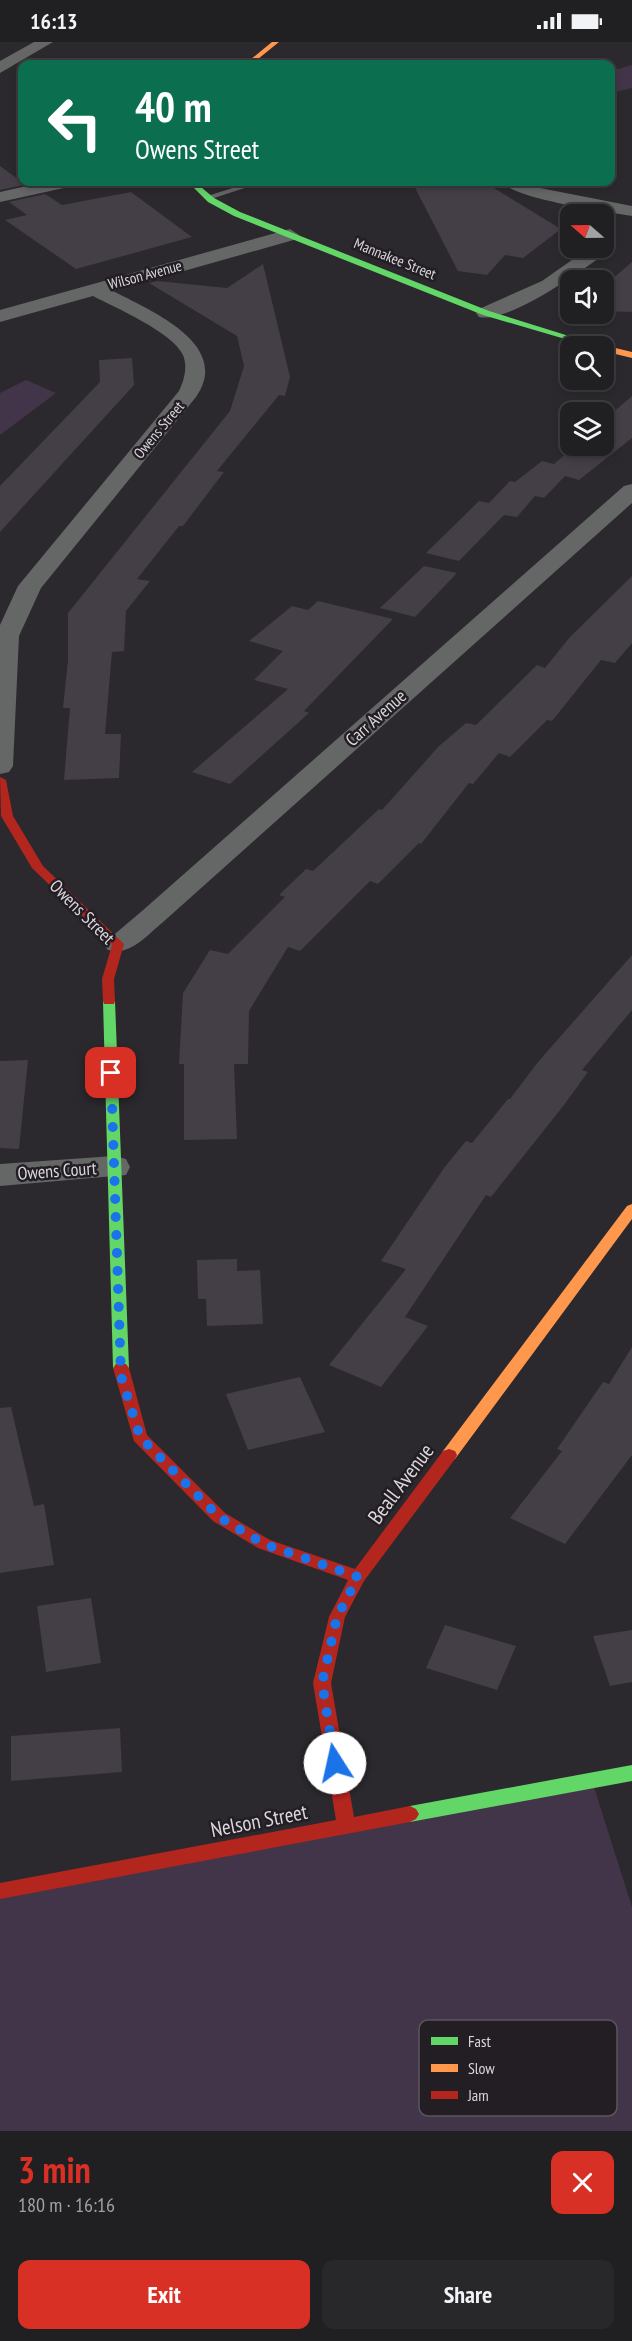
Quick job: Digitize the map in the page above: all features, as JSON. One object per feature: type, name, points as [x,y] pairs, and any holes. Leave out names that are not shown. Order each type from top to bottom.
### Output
[{"type":"street","points":[[0,68],[45,42]]},
{"type":"street","points":[[253,60],[276,42]]},
{"type":"street","points":[[0,197],[49,186]]},
{"type":"street","name":"Mannakee Street","points":[[196,186],[208,197],[237,214],[486,313],[563,336]]},
{"type":"street","points":[[521,186],[535,192],[632,211]]},
{"type":"street","name":"Wilson Avenue","points":[[0,316],[290,235]]},
{"type":"street","points":[[486,313],[549,285],[586,258]]},
{"type":"street","name":"Owens Street","points":[[0,766],[7,636],[30,586],[189,393],[197,374],[192,353],[181,339],[95,289]]},
{"type":"street","points":[[614,351],[632,355]]},
{"type":"street","name":"Carr Avenue","points":[[118,944],[152,917],[632,491]]},
{"type":"street","name":"Owens Street","points":[[0,780],[7,816],[38,868],[118,944],[108,979],[121,1376],[140,1437],[219,1517],[264,1544],[358,1577]]},
{"type":"street","name":"Owens Court","points":[[0,1175],[114,1167]]},
{"type":"street","name":"Beall Avenue","points":[[346,1826],[322,1683],[337,1617],[358,1577],[632,1209]]},
{"type":"street","name":"Nelson Street","points":[[0,1890],[632,1773]]},
{"type":"lane","points":[[208,197],[245,186]]},
{"type":"shaded area","points":[[632,65],[632,88],[615,92],[615,70]]},
{"type":"shaded area","points":[[26,380],[56,393],[0,435],[0,393]]},
{"type":"shaded area","points":[[592,1781],[632,1907],[632,2131],[0,2131],[0,1891]]},
{"type":"building","points":[[0,166],[18,179],[19,186],[0,190]]},
{"type":"building","points":[[414,186],[491,186],[560,228],[523,258],[505,255],[487,275],[458,271]]},
{"type":"building","points":[[131,192],[192,237],[76,269],[5,220],[27,215],[9,202],[45,194],[62,205]]},
{"type":"building","points":[[632,262],[632,312],[614,311],[614,278]]},
{"type":"building","points":[[263,264],[290,377],[285,396],[279,395],[217,471],[224,472],[183,526],[179,526],[137,579],[150,581],[126,611],[124,651],[112,652],[105,734],[121,734],[119,778],[64,780],[70,708],[63,708],[68,660],[68,613],[230,411],[244,366],[237,336],[149,283],[157,281],[227,288]]},
{"type":"building","points":[[132,358],[134,385],[0,532],[0,486],[100,382],[99,360]]},
{"type":"building","points":[[632,396],[632,438],[614,452],[614,412]]},
{"type":"building","points":[[563,456],[609,456],[579,480],[565,476],[544,498],[535,496],[517,517],[504,515],[459,561],[426,553],[479,501],[489,503],[510,481],[515,482],[542,461],[554,464]]},
{"type":"building","points":[[424,566],[457,573],[415,617],[380,608]]},
{"type":"building","points":[[632,576],[632,643],[615,663],[601,660],[552,721],[547,720],[510,757],[499,753],[473,784],[469,783],[421,844],[419,843],[378,884],[370,881],[300,951],[288,947],[249,1011],[248,1064],[234,1064],[237,1139],[184,1140],[184,1064],[179,1064],[183,993],[210,950],[228,954],[285,897],[279,895],[306,869],[313,871],[379,809],[382,810],[439,746],[466,723],[476,725],[537,665],[545,668],[570,637]]},
{"type":"building","points":[[318,601],[393,619],[304,711],[309,713],[230,784],[192,772],[288,689],[254,680],[283,651],[249,641],[292,606],[308,610]]},
{"type":"building","points":[[632,955],[632,1010],[582,1070],[588,1072],[564,1105],[491,1197],[486,1195],[405,1317],[428,1326],[381,1387],[329,1365],[406,1269],[381,1261],[444,1168],[466,1141],[472,1143],[538,1062]]},
{"type":"building","points":[[28,1060],[19,1149],[0,1148],[0,1061]]},
{"type":"building","points":[[237,1259],[237,1271],[260,1270],[263,1324],[207,1326],[206,1299],[198,1299],[197,1260]]},
{"type":"building","points":[[632,1347],[632,1455],[565,1544],[510,1518],[562,1451],[557,1449],[603,1382],[609,1384]]},
{"type":"building","points":[[300,1377],[325,1432],[248,1450],[226,1394]]},
{"type":"building","points":[[11,1407],[34,1506],[44,1504],[54,1565],[0,1573],[0,1408]]},
{"type":"building","points":[[91,1598],[101,1663],[46,1672],[37,1606]]},
{"type":"building","points":[[445,1625],[516,1646],[497,1690],[426,1668]]},
{"type":"building","points":[[632,1630],[632,1682],[610,1686],[593,1636]]},
{"type":"building","points":[[120,1728],[122,1772],[11,1781],[11,1736]]},
{"type":"traffic: fast","points":[[195,186],[211,200],[237,214],[486,313],[563,336]]},
{"type":"traffic: fast","points":[[109,1001],[121,1368]]},
{"type":"traffic: fast","points":[[410,1814],[632,1773]]},
{"type":"traffic: slow","points":[[253,60],[276,42]]},
{"type":"traffic: slow","points":[[614,351],[632,355]]},
{"type":"traffic: slow","points":[[449,1455],[632,1209]]},
{"type":"traffic: jam","points":[[0,780],[7,816],[38,868],[118,944],[108,979],[109,1001]]},
{"type":"traffic: jam","points":[[121,1368],[140,1437],[219,1517],[264,1544],[358,1577]]},
{"type":"traffic: jam","points":[[346,1826],[322,1683],[337,1617],[358,1577],[449,1455]]},
{"type":"traffic: jam","points":[[0,1891],[410,1814]]},
{"type":"route","points":[[111,1073],[121,1376],[140,1437],[219,1517],[264,1544],[358,1577],[337,1617],[322,1683],[335,1763]]}]
